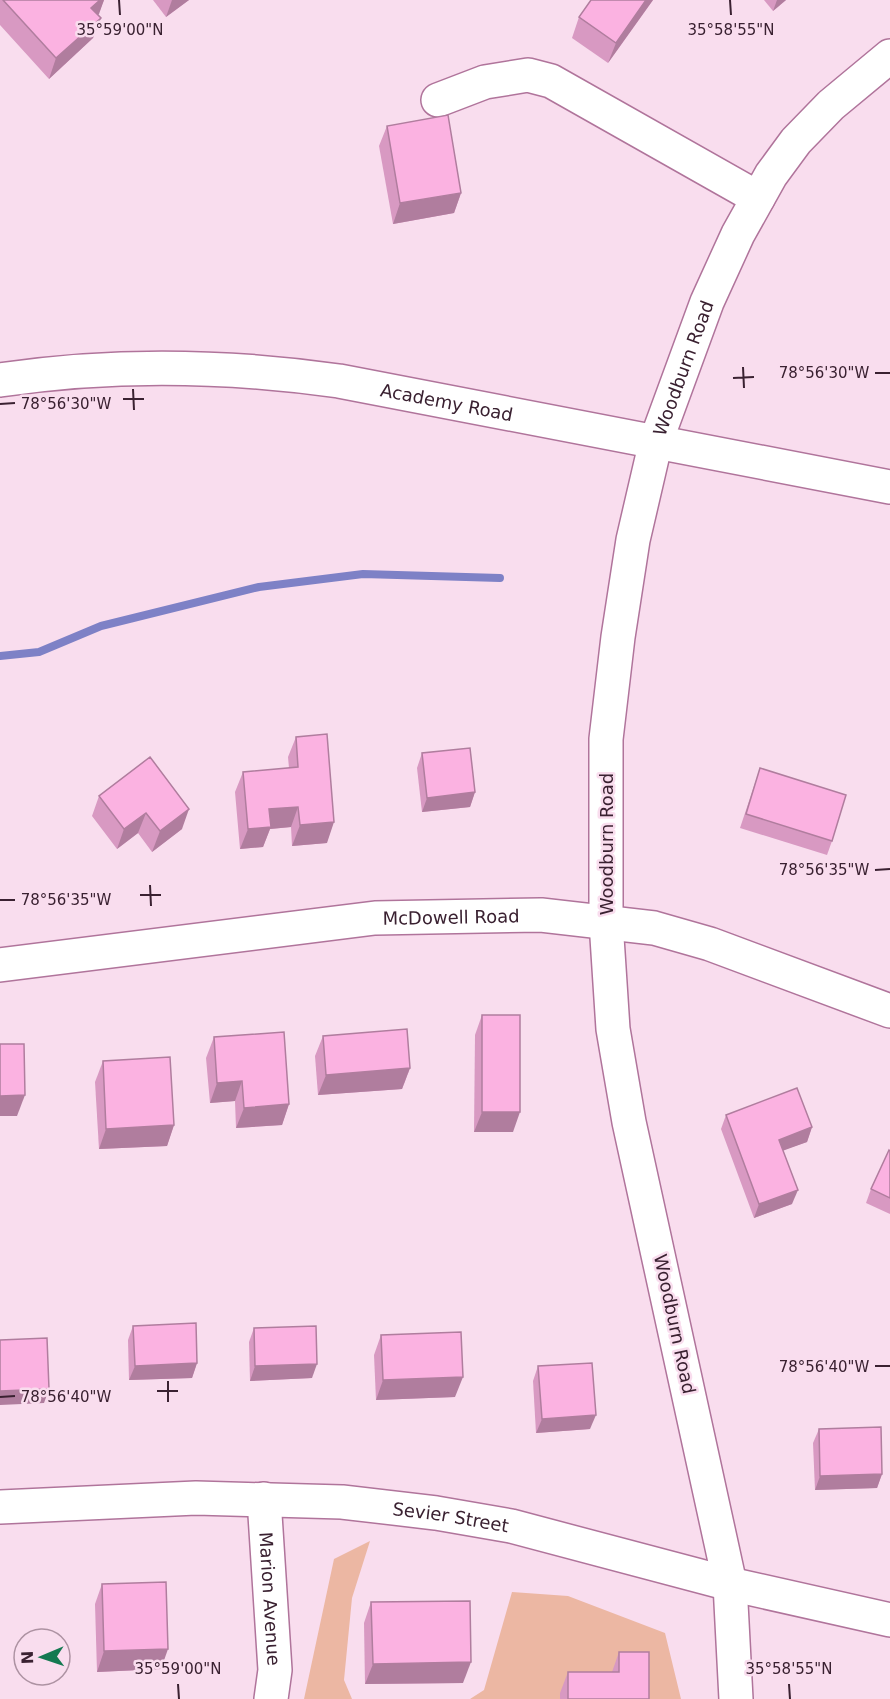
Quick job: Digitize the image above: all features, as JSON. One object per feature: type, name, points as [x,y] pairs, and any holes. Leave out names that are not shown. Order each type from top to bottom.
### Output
[{"type":"street","name":"Woodburn Road","points":[[736,1699],[730,1584],[629,1122],[613,1029],[606,922],[606,739],[618,637],[633,540],[656,441],[707,302],[738,234],[758,198],[796,141],[831,105],[890,56]]},
{"type":"street","points":[[438,100],[485,82],[528,75],[551,81],[758,198]]},
{"type":"street","name":"Academy Road","points":[[0,380],[126,368],[275,372],[339,381],[890,487]]},
{"type":"street","name":"McDowell Road","points":[[0,965],[375,918],[541,915],[654,928],[710,944],[890,1011]]},
{"type":"street","name":"Sevier Street","points":[[0,1507],[196,1498],[342,1502],[436,1513],[490,1522],[730,1584],[890,1620]]},
{"type":"street","name":"Marion Avenue","points":[[264,1499],[275,1670],[271,1699]]},
{"type":"shaded area","points":[[370,1541],[352,1598],[344,1680],[352,1699],[304,1699],[334,1559]]},
{"type":"shaded area","points":[[512,1592],[568,1596],[665,1633],[681,1699],[470,1699],[484,1690]]},
{"type":"building","points":[[3,0],[100,0],[91,8],[101,18],[56,58]]},
{"type":"building","points":[[591,0],[646,0],[616,43],[579,17]]},
{"type":"building","points":[[448,115],[461,193],[400,203],[387,126]]},
{"type":"building","points":[[327,734],[334,822],[300,825],[298,807],[269,809],[271,827],[248,829],[243,772],[298,767],[296,737]]},
{"type":"building","points":[[470,748],[475,792],[427,798],[422,753]]},
{"type":"building","points":[[150,757],[189,809],[160,831],[146,813],[124,829],[99,796]]},
{"type":"building","points":[[760,768],[846,795],[832,841],[746,814]]},
{"type":"building","points":[[482,1015],[520,1015],[520,1112],[482,1112]]},
{"type":"building","points":[[407,1029],[410,1068],[326,1075],[323,1036]]},
{"type":"building","points":[[284,1032],[289,1104],[244,1108],[242,1081],[217,1083],[214,1037]]},
{"type":"building","points":[[0,1044],[24,1044],[25,1095],[0,1096]]},
{"type":"building","points":[[170,1057],[174,1125],[106,1129],[103,1061]]},
{"type":"building","points":[[797,1088],[812,1127],[779,1140],[798,1190],[759,1204],[726,1115]]},
{"type":"building","points":[[890,1151],[890,1198],[871,1189]]},
{"type":"building","points":[[196,1323],[197,1363],[135,1366],[133,1326]]},
{"type":"building","points":[[316,1326],[317,1364],[255,1366],[254,1328]]},
{"type":"building","points":[[461,1332],[463,1377],[383,1380],[381,1335]]},
{"type":"building","points":[[47,1338],[49,1389],[0,1391],[0,1340]]},
{"type":"building","points":[[592,1363],[596,1415],[542,1419],[538,1366]]},
{"type":"building","points":[[881,1427],[882,1474],[820,1476],[819,1429]]},
{"type":"building","points":[[166,1582],[168,1649],[104,1651],[102,1584]]},
{"type":"building","points":[[470,1601],[471,1662],[373,1664],[371,1602]]},
{"type":"building","points":[[619,1652],[649,1652],[649,1699],[568,1699],[568,1672],[619,1672]]},
{"type":"waterway","points":[[0,656],[39,652],[101,626],[259,587],[363,574],[500,578]]}]
